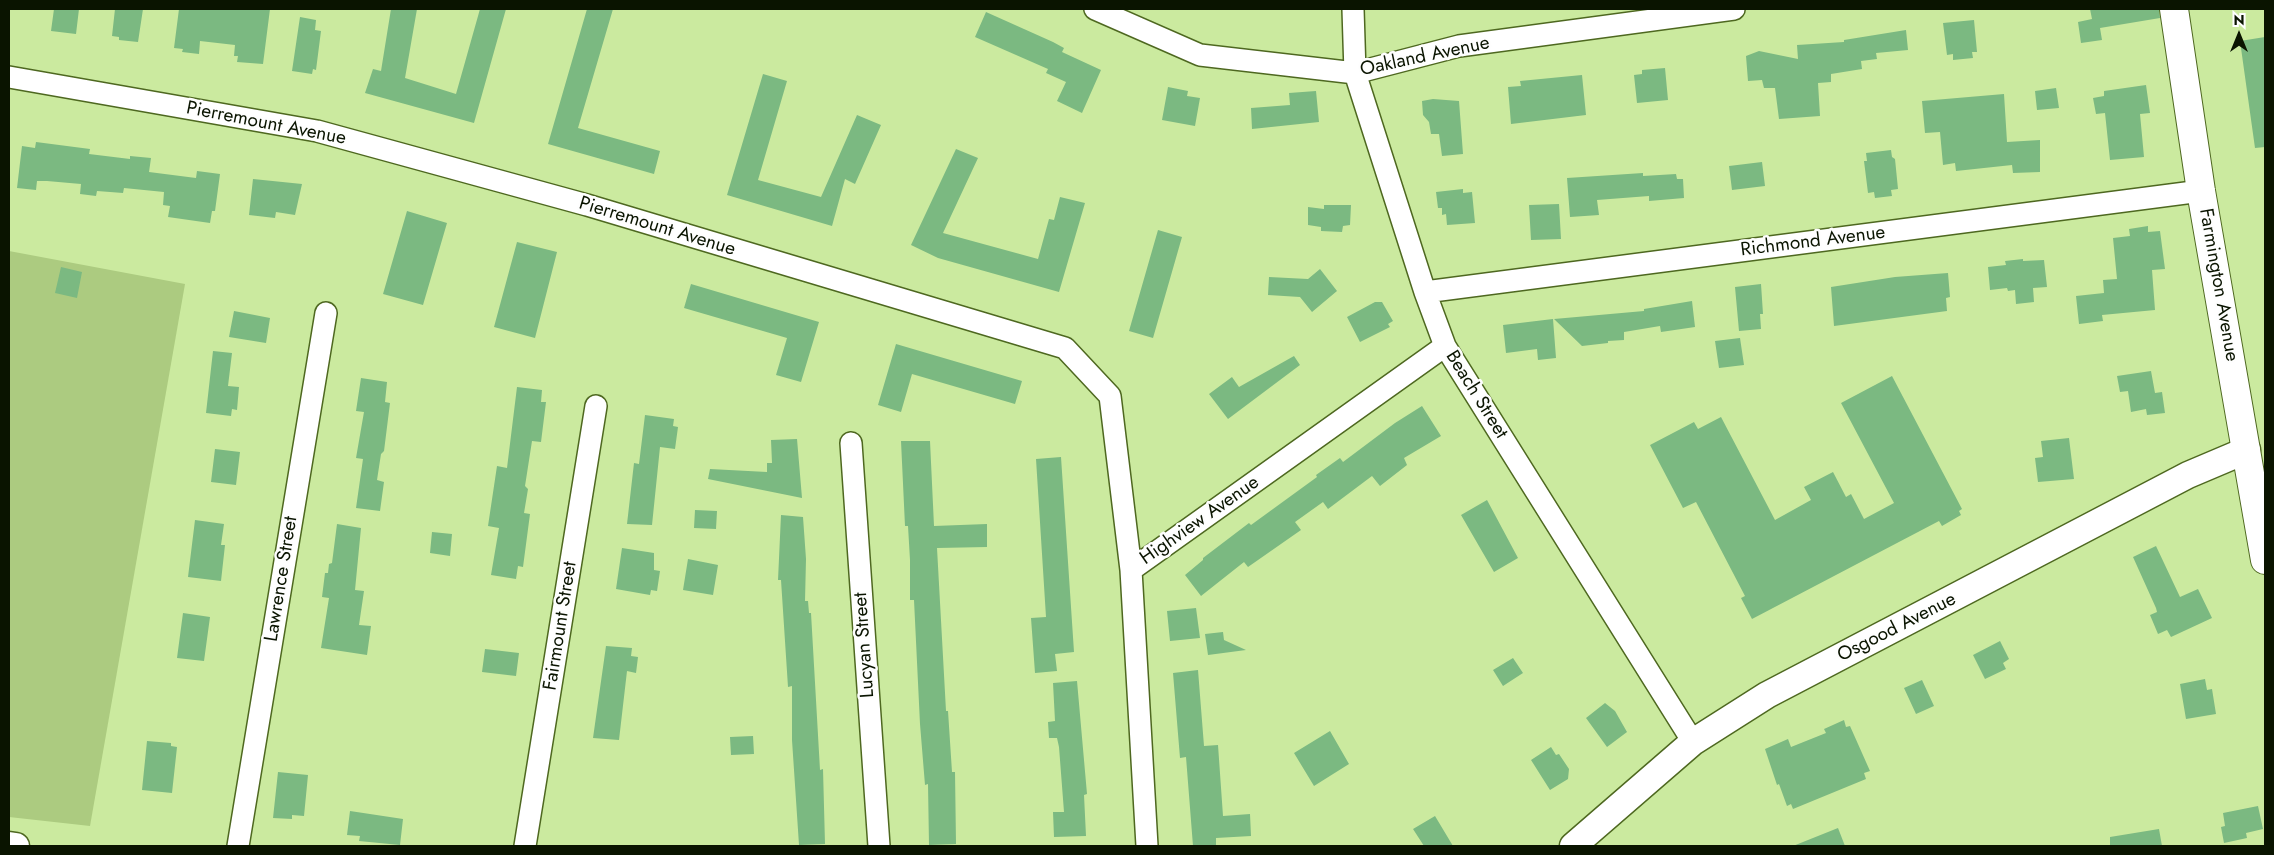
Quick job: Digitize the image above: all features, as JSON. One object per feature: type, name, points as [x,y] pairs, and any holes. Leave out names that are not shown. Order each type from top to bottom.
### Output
[{"type":"main road","name":"Farmington Avenue","points":[[2174,9],[2201,191],[2265,560]]},
{"type":"street","name":"Oakland Avenue","points":[[1095,9],[1200,55],[1355,73],[1459,46],[1734,9]]},
{"type":"street","name":"Beach Street","points":[[1353,9],[1355,73],[1425,292],[1445,346],[1692,742]]},
{"type":"street","name":"Pierremount Avenue","points":[[9,77],[317,131],[587,205],[1065,348],[1110,396],[1130,570]]},
{"type":"street","name":"Richmond Avenue","points":[[1425,292],[2201,191]]},
{"type":"street","name":"Lawrence Street","points":[[238,846],[326,313]]},
{"type":"street","name":"Highview Avenue","points":[[1147,846],[1130,570],[1445,346]]},
{"type":"street","name":"Fairmount Street","points":[[525,846],[596,406]]},
{"type":"street","name":"Lucyan Street","points":[[851,443],[879,846]]},
{"type":"street","name":"Osgood Avenue","points":[[1573,846],[1692,742],[1767,695],[2188,475],[2247,450]]},
{"type":"street","points":[[9,846],[16,846]]},
{"type":"green space","points":[[9,251],[185,284],[90,826],[9,817]]},
{"type":"building","points":[[54,9],[79,9],[76,34],[51,31]]},
{"type":"building","points":[[115,9],[143,9],[138,42],[119,40],[119,37],[112,36]]},
{"type":"building","points":[[179,9],[270,9],[263,64],[237,62],[238,56],[234,56],[235,45],[200,41],[199,54],[182,52],[183,49],[174,48]]},
{"type":"building","points":[[391,9],[417,9],[405,78],[456,94],[480,9],[506,9],[474,123],[365,93],[373,69],[381,71]]},
{"type":"building","points":[[587,9],[613,9],[578,128],[660,151],[654,174],[548,144]]},
{"type":"building","points":[[2090,9],[2159,9],[2160,18],[2100,28],[2102,40],[2081,43],[2078,22],[2092,19]]},
{"type":"building","points":[[986,12],[1053,42],[1064,48],[1062,52],[1101,70],[1082,113],[1057,101],[1066,82],[1046,73],[1048,69],[975,37]]},
{"type":"building","points":[[300,17],[316,20],[315,30],[321,31],[316,70],[313,69],[312,74],[292,71]]},
{"type":"building","points":[[1974,20],[1977,52],[1972,52],[1973,58],[1953,60],[1953,54],[1947,55],[1943,23]]},
{"type":"building","points":[[1906,30],[1908,50],[1876,53],[1877,59],[1861,61],[1862,69],[1831,74],[1831,82],[1818,83],[1820,116],[1779,119],[1775,88],[1764,88],[1762,80],[1748,81],[1746,56],[1759,51],[1798,59],[1797,45],[1844,42],[1844,40]]},
{"type":"building","points":[[2265,37],[2265,147],[2255,148],[2240,41]]},
{"type":"building","points":[[1665,68],[1668,100],[1637,103],[1634,75],[1642,74],[1642,70]]},
{"type":"building","points":[[763,74],[787,81],[758,180],[821,197],[857,115],[881,125],[855,184],[845,179],[832,226],[727,195]]},
{"type":"building","points":[[1582,75],[1586,115],[1511,124],[1508,87],[1521,86],[1520,81]]},
{"type":"building","points":[[2146,85],[2150,113],[2140,114],[2144,157],[2110,160],[2105,113],[2096,114],[2093,98],[2104,96],[2104,91]]},
{"type":"building","points":[[1168,87],[1188,91],[1187,96],[1200,98],[1195,126],[1162,120]]},
{"type":"building","points":[[2056,88],[2059,108],[2037,110],[2035,91]]},
{"type":"building","points":[[1316,91],[1319,122],[1252,129],[1251,108],[1290,105],[1289,93]]},
{"type":"building","points":[[2004,94],[2007,142],[2040,140],[2040,172],[2013,173],[2012,165],[1956,171],[1955,163],[1943,165],[1940,132],[1925,133],[1922,101]]},
{"type":"building","points":[[1433,99],[1459,101],[1463,154],[1442,156],[1439,134],[1431,134],[1429,122],[1423,115],[1422,101]]},
{"type":"building","points":[[36,142],[90,149],[89,154],[130,159],[130,156],[151,158],[149,172],[196,178],[197,171],[220,174],[215,211],[212,211],[210,223],[168,217],[170,206],[163,205],[164,192],[124,188],[123,193],[97,191],[96,196],[80,194],[81,184],[47,181],[37,181],[36,190],[17,188],[22,146],[35,148]]},
{"type":"building","points":[[956,149],[978,158],[943,233],[1038,259],[1049,219],[1054,220],[1060,197],[1085,203],[1059,292],[938,258],[911,245]]},
{"type":"building","points":[[1891,150],[1892,157],[1895,159],[1898,189],[1891,190],[1892,196],[1875,198],[1874,192],[1868,193],[1864,161],[1867,161],[1866,153]]},
{"type":"building","points":[[1762,162],[1765,186],[1732,190],[1729,166]]},
{"type":"building","points":[[1643,173],[1643,176],[1676,174],[1677,179],[1683,179],[1684,198],[1649,201],[1649,196],[1597,200],[1599,215],[1570,217],[1567,178]]},
{"type":"building","points":[[253,179],[302,184],[295,215],[276,212],[275,218],[249,215]]},
{"type":"building","points":[[1463,189],[1463,193],[1472,192],[1475,223],[1447,225],[1446,214],[1442,215],[1442,208],[1438,208],[1436,192]]},
{"type":"building","points":[[1559,204],[1561,239],[1531,240],[1529,205]]},
{"type":"building","points":[[1324,205],[1351,205],[1350,225],[1343,226],[1342,232],[1321,231],[1321,227],[1308,225],[1308,207],[1324,209]]},
{"type":"building","points":[[407,211],[447,223],[423,305],[383,294]]},
{"type":"building","points":[[2148,226],[2148,232],[2160,231],[2165,269],[2152,270],[2155,310],[2102,315],[2103,321],[2079,324],[2076,296],[2104,293],[2103,280],[2117,279],[2113,238],[2130,236],[2129,229]]},
{"type":"building","points":[[1158,230],[1182,237],[1153,338],[1129,331]]},
{"type":"building","points":[[517,242],[557,252],[535,338],[494,327]]},
{"type":"building","points":[[2023,259],[2023,261],[2044,260],[2047,287],[2033,288],[2034,302],[2016,304],[2015,290],[2008,291],[2007,288],[1990,290],[1988,267],[2006,265],[2005,261]]},
{"type":"building","points":[[61,267],[82,272],[77,298],[55,293]]},
{"type":"building","points":[[1320,269],[1337,291],[1312,312],[1300,297],[1268,295],[1269,277],[1308,279]]},
{"type":"building","points":[[1948,273],[1950,297],[1946,298],[1947,311],[1834,326],[1831,287],[1895,277]]},
{"type":"building","points":[[691,284],[819,322],[801,382],[776,375],[787,338],[684,308]]},
{"type":"building","points":[[1761,284],[1763,314],[1760,314],[1761,329],[1739,331],[1735,287]]},
{"type":"building","points":[[1692,301],[1695,327],[1661,332],[1660,326],[1624,332],[1624,340],[1608,341],[1608,343],[1582,346],[1554,319],[1644,311],[1644,309]]},
{"type":"building","points":[[1375,302],[1382,302],[1393,321],[1388,324],[1390,327],[1360,342],[1347,317]]},
{"type":"building","points":[[234,311],[270,318],[266,343],[229,337]]},
{"type":"building","points":[[1553,319],[1556,358],[1538,360],[1537,349],[1506,353],[1503,325]]},
{"type":"building","points":[[1740,338],[1744,365],[1719,368],[1715,341]]},
{"type":"building","points":[[896,344],[1022,381],[1015,404],[912,374],[901,412],[878,405]]},
{"type":"building","points":[[213,351],[232,353],[228,386],[239,387],[237,410],[232,409],[231,416],[206,413]]},
{"type":"building","points":[[1294,356],[1300,365],[1228,419],[1209,394],[1232,377],[1239,387]]},
{"type":"building","points":[[2151,371],[2155,393],[2162,392],[2165,413],[2147,415],[2146,409],[2131,412],[2128,391],[2120,392],[2117,376]]},
{"type":"building","points":[[1892,376],[1962,509],[1959,511],[1961,515],[1942,526],[1939,521],[1752,619],[1741,598],[1745,596],[1696,502],[1683,508],[1650,445],[1694,422],[1698,429],[1721,417],[1775,520],[1811,500],[1804,487],[1833,472],[1846,497],[1851,494],[1864,519],[1894,503],[1841,403]]},
{"type":"building","points":[[361,378],[387,382],[385,402],[390,403],[384,451],[381,454],[377,480],[384,482],[380,511],[356,508],[363,459],[356,458],[364,412],[356,411]]},
{"type":"building","points":[[517,387],[542,390],[541,402],[546,402],[541,442],[532,441],[525,486],[528,489],[524,513],[530,514],[523,567],[518,566],[516,579],[491,575],[499,528],[488,526],[497,466],[507,468]]},
{"type":"building","points":[[1422,406],[1441,436],[1404,458],[1407,465],[1380,486],[1372,476],[1328,509],[1323,502],[1295,522],[1301,530],[1248,567],[1244,562],[1201,596],[1185,575],[1203,558],[1249,523],[1251,525],[1317,477],[1316,475],[1340,458],[1343,462],[1395,423]]},
{"type":"building","points":[[645,415],[674,419],[673,426],[678,427],[675,449],[660,447],[652,525],[627,524],[634,463],[639,464]]},
{"type":"building","points":[[2069,438],[2074,479],[2038,482],[2035,458],[2043,457],[2041,441]]},
{"type":"building","points":[[797,439],[802,498],[708,479],[710,469],[767,472],[767,463],[772,463],[771,440]]},
{"type":"building","points":[[901,441],[930,441],[934,526],[987,524],[987,547],[937,548],[946,711],[948,711],[952,772],[955,772],[956,844],[929,845],[928,784],[925,785],[920,724],[914,600],[910,600],[910,560],[908,526],[905,526]]},
{"type":"building","points":[[215,449],[240,452],[236,485],[211,482]]},
{"type":"building","points":[[1061,457],[1074,652],[1055,654],[1057,671],[1035,673],[1031,618],[1046,617],[1036,459]]},
{"type":"building","points":[[1487,500],[1518,558],[1494,572],[1461,515]]},
{"type":"building","points":[[695,510],[717,511],[716,529],[694,528]]},
{"type":"building","points":[[781,515],[803,517],[806,559],[805,601],[808,601],[809,613],[811,613],[820,770],[823,769],[825,844],[799,845],[792,740],[792,686],[788,687],[781,580],[778,580]]},
{"type":"building","points":[[195,520],[224,524],[221,545],[225,545],[221,581],[188,577]]},
{"type":"building","points":[[337,524],[361,528],[355,590],[364,591],[359,625],[371,626],[367,655],[321,648],[329,598],[322,597],[325,573],[328,573],[329,564],[332,563]]},
{"type":"building","points":[[432,532],[452,534],[450,556],[430,553]]},
{"type":"building","points":[[2156,546],[2180,597],[2198,589],[2212,618],[2171,637],[2167,630],[2158,634],[2150,615],[2157,612],[2156,608],[2133,557]]},
{"type":"building","points":[[622,548],[654,553],[654,570],[660,571],[657,591],[651,590],[650,595],[616,589]]},
{"type":"building","points":[[688,559],[718,565],[713,595],[683,590]]},
{"type":"building","points":[[1196,608],[1200,638],[1170,641],[1167,611]]},
{"type":"building","points":[[183,613],[210,617],[204,661],[177,658]]},
{"type":"building","points":[[1223,632],[1224,640],[1246,650],[1208,655],[1205,634]]},
{"type":"building","points":[[2000,641],[2009,659],[2003,663],[2006,669],[1985,679],[1973,655]]},
{"type":"building","points":[[606,646],[632,648],[631,656],[638,657],[636,673],[627,671],[619,740],[593,738]]},
{"type":"building","points":[[485,649],[519,653],[516,676],[482,672]]},
{"type":"building","points":[[1513,658],[1523,673],[1503,686],[1493,670]]},
{"type":"building","points":[[1198,670],[1204,746],[1218,745],[1223,816],[1250,814],[1251,836],[1216,838],[1216,846],[1193,846],[1186,757],[1180,758],[1173,673]]},
{"type":"building","points":[[2205,679],[2207,690],[2212,689],[2216,714],[2186,719],[2180,684]]},
{"type":"building","points":[[1922,680],[1934,706],[1916,714],[1904,688]]},
{"type":"building","points":[[1077,681],[1087,794],[1084,795],[1086,836],[1054,837],[1053,812],[1064,812],[1059,747],[1057,738],[1049,738],[1048,722],[1055,721],[1053,683]]},
{"type":"building","points":[[1605,703],[1615,711],[1627,732],[1607,747],[1586,718]]},
{"type":"building","points":[[1844,720],[1846,727],[1850,726],[1870,771],[1864,773],[1866,779],[1793,809],[1791,804],[1787,806],[1779,784],[1777,785],[1765,749],[1788,739],[1791,747],[1826,733],[1824,729]]},
{"type":"building","points":[[1330,731],[1349,764],[1314,786],[1294,753]]},
{"type":"building","points":[[753,736],[754,754],[731,755],[730,737]]},
{"type":"building","points":[[147,741],[171,743],[171,746],[177,747],[172,793],[142,790]]},
{"type":"building","points":[[1551,747],[1556,755],[1559,754],[1569,769],[1568,779],[1550,790],[1531,760]]},
{"type":"building","points":[[278,772],[308,775],[304,816],[292,815],[292,819],[273,818]]},
{"type":"building","points":[[2258,806],[2263,829],[2246,833],[2247,838],[2224,843],[2221,827],[2225,826],[2223,813]]},
{"type":"building","points":[[350,811],[403,819],[400,845],[359,841],[360,836],[347,835]]},
{"type":"building","points":[[1435,816],[1453,846],[1424,846],[1413,829]]},
{"type":"building","points":[[1838,828],[1845,846],[1793,846]]},
{"type":"building","points":[[2159,829],[2162,846],[2110,846],[2110,837]]}]
